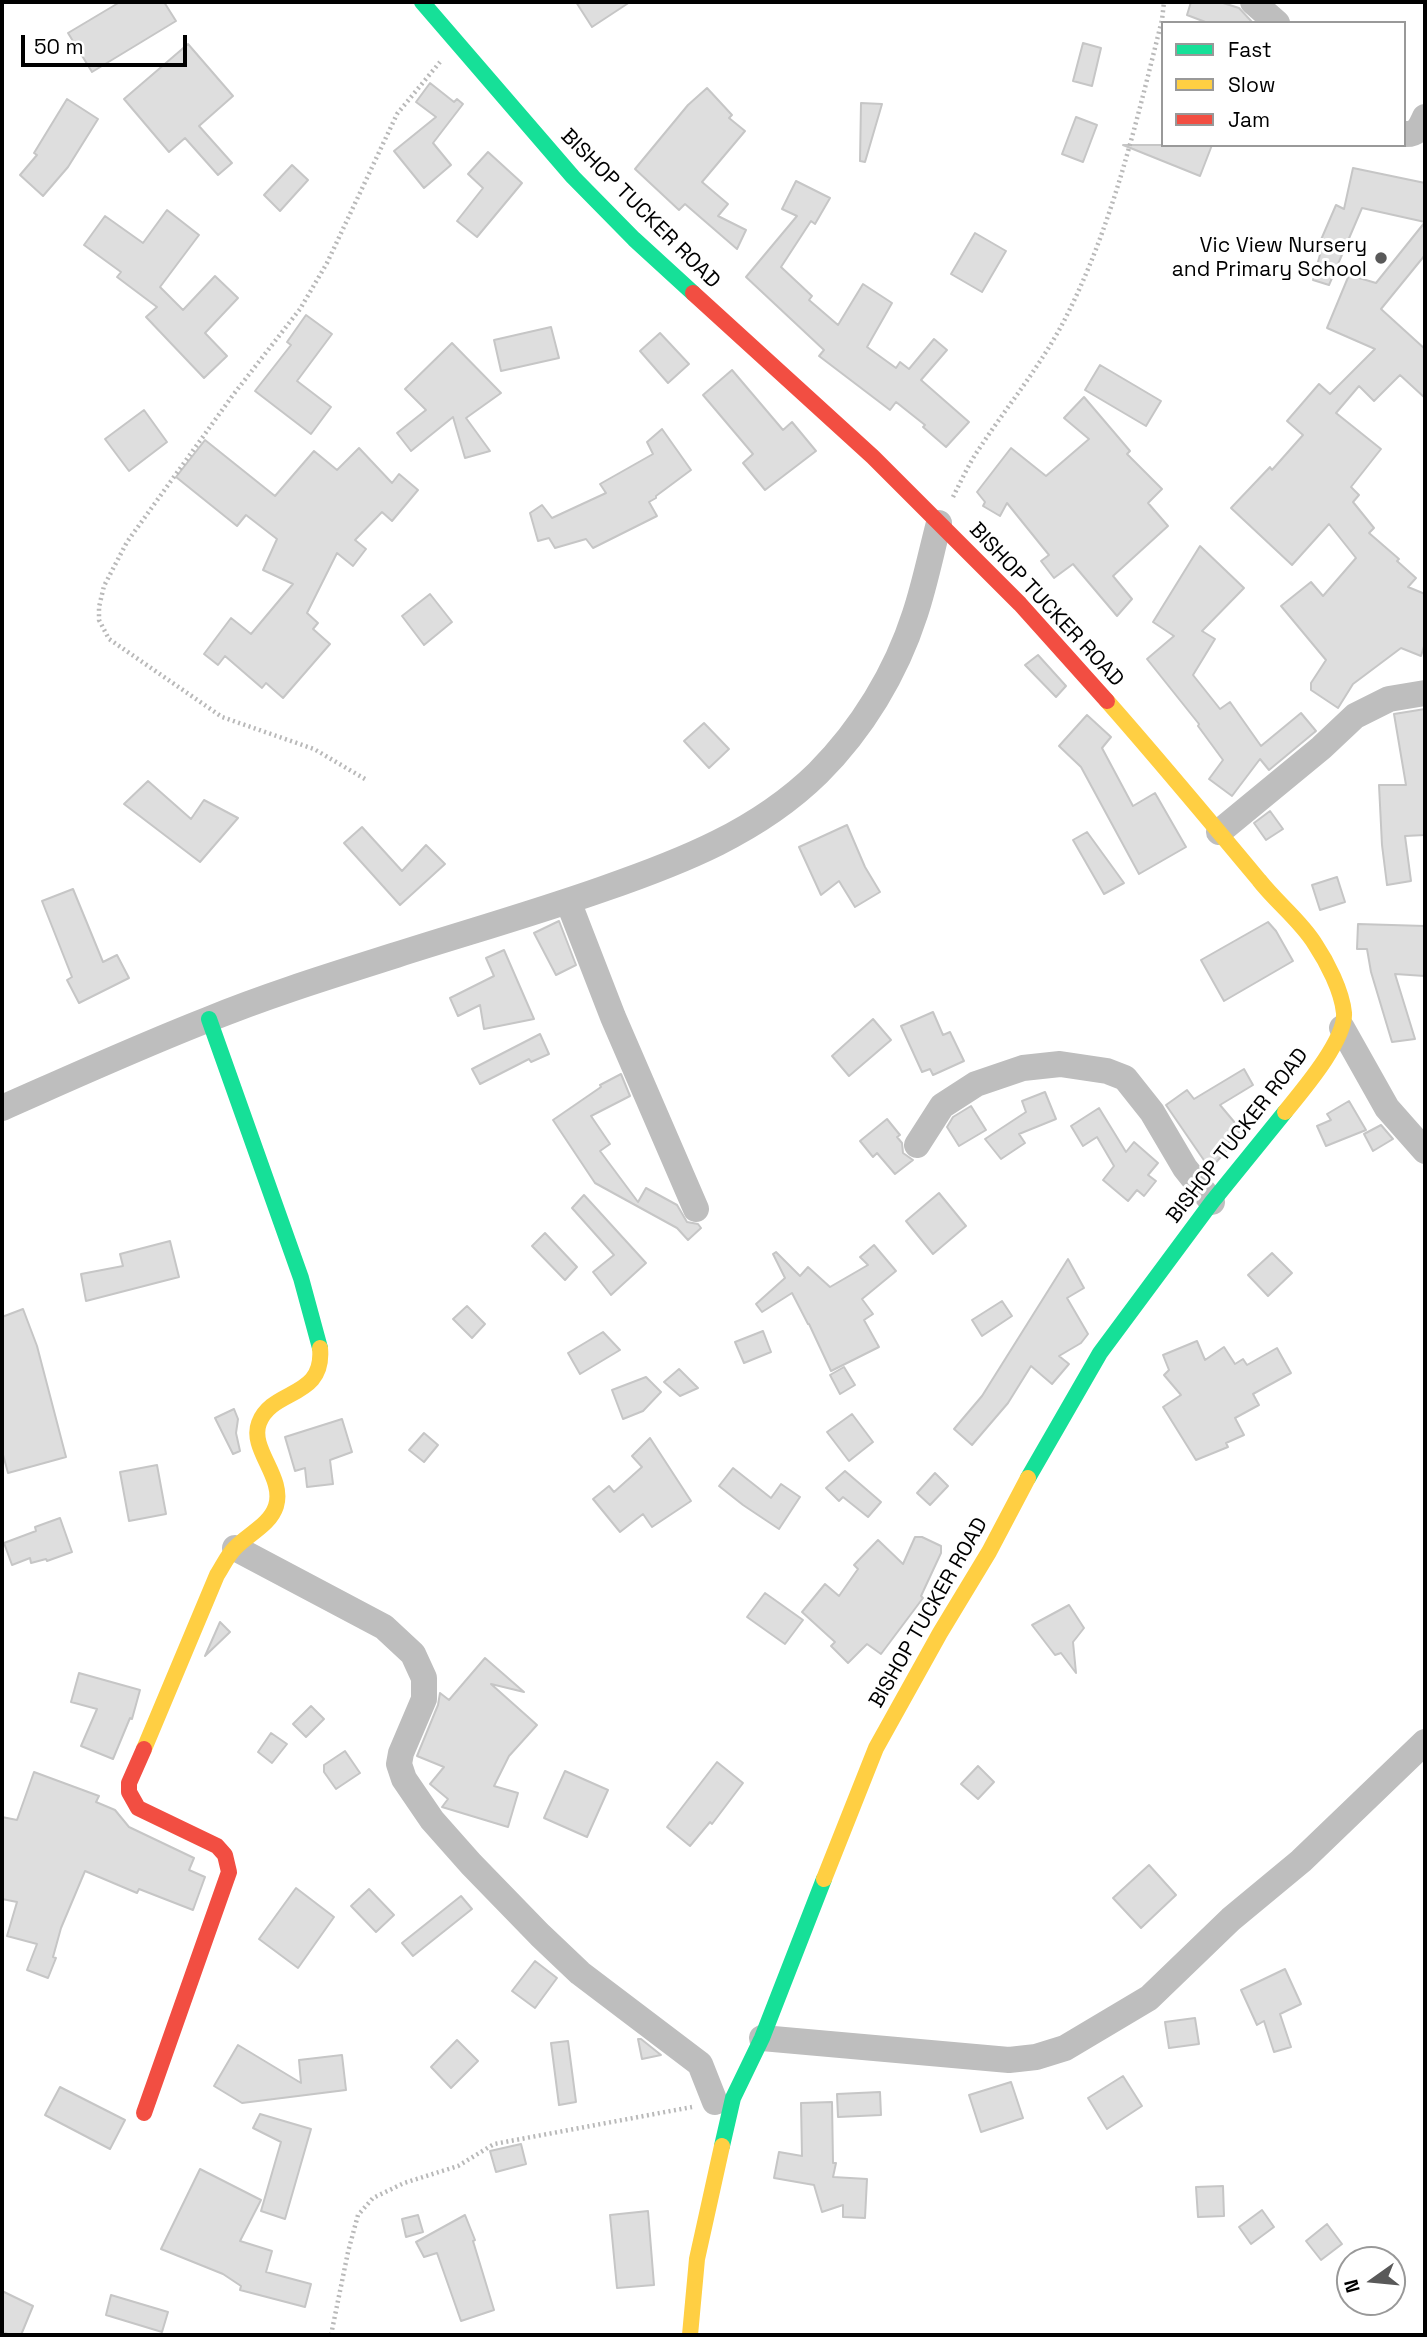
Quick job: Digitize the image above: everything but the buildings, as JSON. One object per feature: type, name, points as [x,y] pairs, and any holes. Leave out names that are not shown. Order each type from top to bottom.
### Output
[{"type":"main road","name":"BISHOP TUCKER ROAD","points":[[422,2],[573,177],[634,239],[873,457],[1020,604],[1067,655],[1314,942],[1333,977],[1344,1013],[1342,1028],[1331,1050],[1308,1083],[1212,1202],[1100,1353],[876,1748],[762,2038],[733,2098],[697,2259],[690,2335]]},
{"type":"main road","points":[[144,2113],[229,1872],[225,1855],[217,1846],[138,1808],[129,1792],[129,1783],[217,1575],[234,1548],[253,1535],[272,1515],[278,1501],[274,1477],[257,1432],[258,1423],[267,1413],[306,1385],[319,1371],[321,1359],[320,1344],[301,1279],[209,1019]]},
{"type":"street","points":[[1253,2],[1275,21]]},
{"type":"street","points":[[1406,134],[1419,131],[1425,117]]},
{"type":"street","points":[[2,1108],[209,1019],[396,955],[568,901],[697,855],[741,832],[785,801],[818,773],[852,734],[885,685],[915,615],[939,523]]},
{"type":"street","points":[[1219,832],[1321,748],[1354,716],[1389,699],[1425,693]]},
{"type":"street","points":[[568,901],[613,1017],[696,1209]]},
{"type":"street","points":[[1342,1028],[1387,1108],[1425,1151]]},
{"type":"street","points":[[918,1145],[942,1106],[976,1084],[1023,1068],[1060,1064],[1107,1071],[1125,1078],[1152,1112],[1185,1168],[1212,1202]]},
{"type":"street","points":[[234,1548],[384,1627],[413,1654],[424,1678],[424,1699],[401,1753],[399,1764],[404,1779],[432,1819],[471,1864],[550,1945],[580,1973],[700,2064],[715,2102]]},
{"type":"street","points":[[762,2038],[1009,2060],[1037,2057],[1065,2048],[1149,1998],[1231,1919],[1301,1861],[1425,1742]]},
{"type":"path","points":[[1162,21],[1164,2]]},
{"type":"path","points":[[939,523],[974,456],[1026,385],[1068,313],[1105,226],[1132,140],[1161,24]]},
{"type":"path","points":[[365,779],[314,749],[222,717],[109,639],[99,620],[99,607],[104,586],[127,542],[226,404],[292,320],[314,286],[397,114],[424,78],[457,44]]},
{"type":"path","points":[[331,2335],[358,2215],[373,2199],[404,2183],[458,2166],[494,2144],[715,2102]]},
{"type":"traffic: fast","points":[[422,2],[573,177],[634,239],[693,293]]},
{"type":"traffic: fast","points":[[209,1019],[301,1278],[320,1348]]},
{"type":"traffic: fast","points":[[1028,1478],[1100,1353],[1212,1202],[1285,1112]]},
{"type":"traffic: fast","points":[[722,2146],[733,2098],[762,2038],[824,1879]]},
{"type":"traffic: slow","points":[[1107,701],[1266,888],[1303,927],[1320,951],[1333,977],[1343,1004],[1343,1024],[1322,1065],[1285,1112]]},
{"type":"traffic: slow","points":[[144,1749],[217,1575],[232,1551],[269,1519],[276,1506],[276,1484],[259,1443],[259,1423],[275,1404],[306,1385],[314,1376],[319,1364],[320,1348]]},
{"type":"traffic: slow","points":[[824,1879],[876,1748],[989,1552],[1028,1478]]},
{"type":"traffic: slow","points":[[690,2335],[697,2259],[722,2146]]},
{"type":"traffic: jam","points":[[693,293],[873,457],[1020,604],[1107,701]]},
{"type":"traffic: jam","points":[[144,1749],[129,1783],[129,1792],[138,1808],[217,1846],[225,1855],[229,1872],[144,2113]]},
{"type":"place","name":"Vic View Nursery and Primary School","points":[[1381,258]]}]
